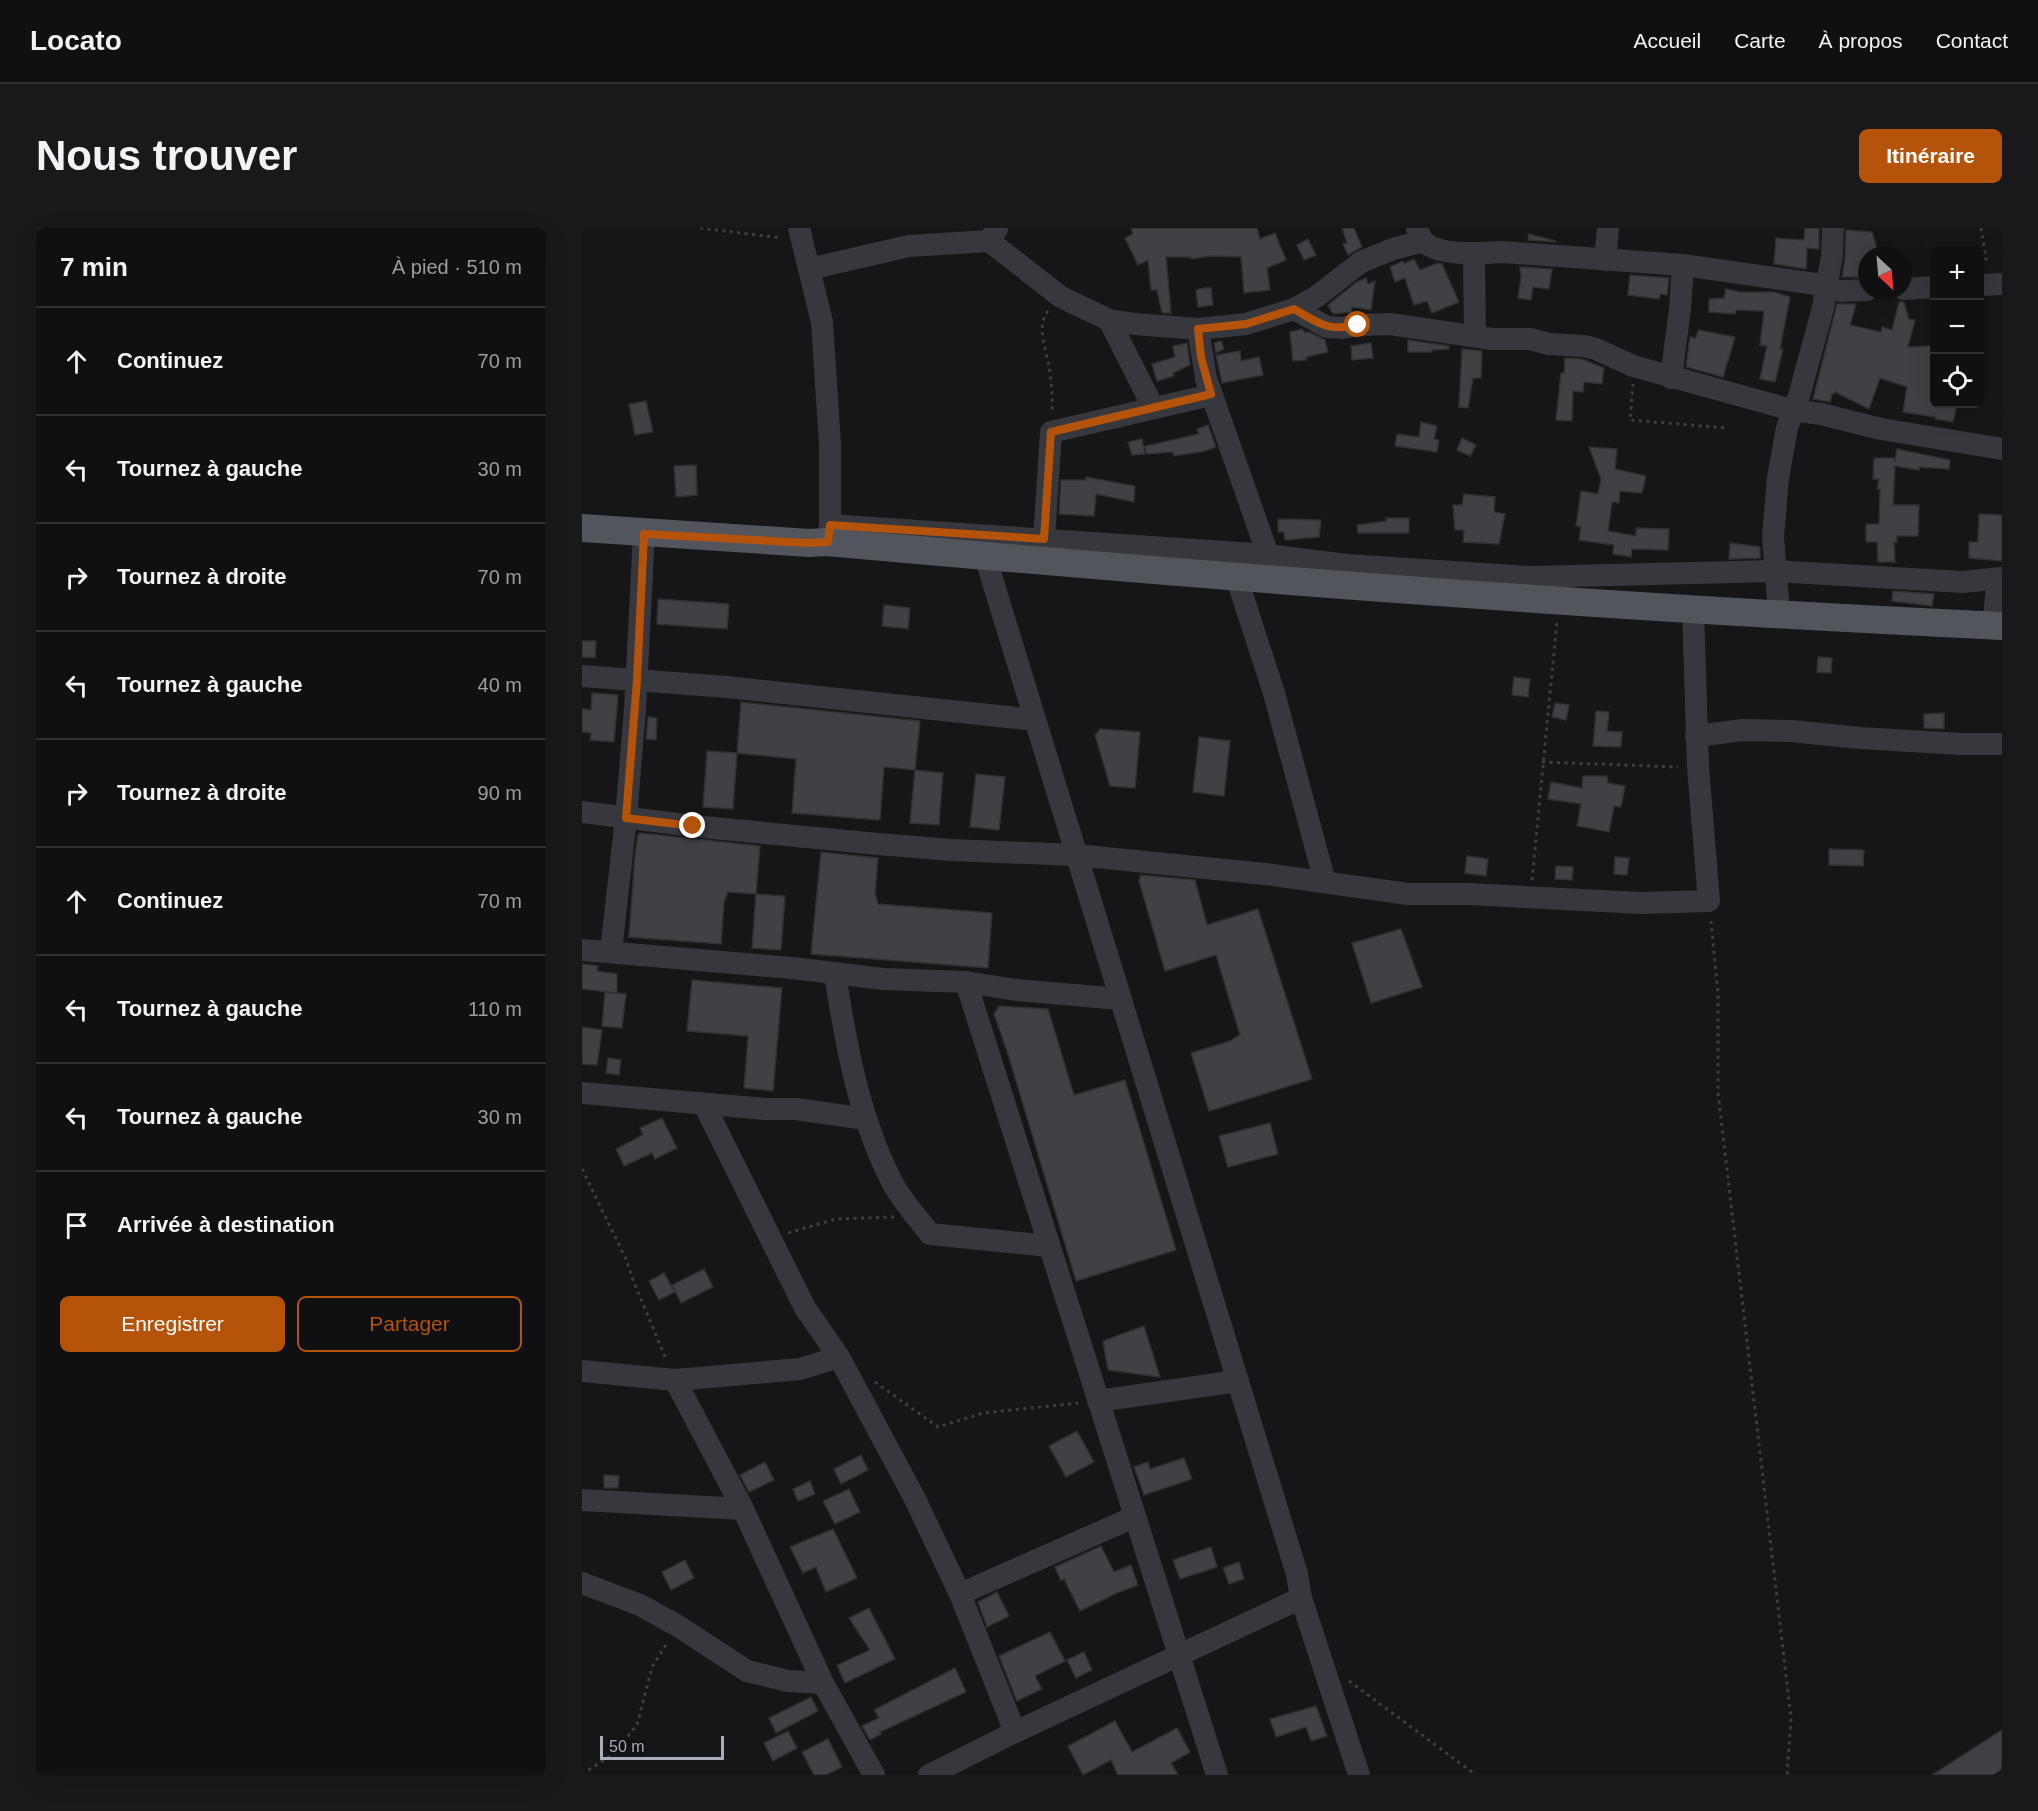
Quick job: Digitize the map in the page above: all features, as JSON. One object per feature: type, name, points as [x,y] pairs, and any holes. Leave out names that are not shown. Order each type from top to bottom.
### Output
[{"type":"main road","points":[[582,528],[644,534],[822,536],[985,556],[1560,601],[1997,626]]},
{"type":"street","points":[[1605,260],[1608,228]]},
{"type":"street","points":[[1779,613],[1773,537],[1776,495],[1792,410],[1799,396],[1823,308],[1832,257],[1833,228]]},
{"type":"street","points":[[800,234],[822,322],[830,445],[822,536],[1044,539],[1268,555],[1347,565],[1530,577],[1775,571],[1963,582],[2000,579],[1997,626]]},
{"type":"street","points":[[809,269],[909,246],[994,234],[1061,297],[1110,320],[1198,329],[1246,324],[1294,309],[1316,297],[1361,262],[1420,235],[1440,249],[1683,265],[1816,284],[1841,291],[1858,290]]},
{"type":"street","points":[[1474,253],[1475,335]]},
{"type":"street","points":[[1671,378],[1683,265]]},
{"type":"street","points":[[1912,288],[1930,287]]},
{"type":"street","points":[[1294,309],[1327,327],[1390,324],[1492,339],[1530,339],[1549,344],[1584,346],[1633,366],[1671,378],[1792,410],[1821,414],[1881,429],[2002,449]]},
{"type":"street","points":[[1110,320],[1114,333],[1153,407]]},
{"type":"street","points":[[1198,329],[1201,357],[1211,394],[1268,555]]},
{"type":"street","points":[[1044,539],[1051,432],[1211,394]]},
{"type":"street","points":[[611,951],[626,818],[637,680],[644,534]]},
{"type":"street","points":[[985,556],[1293,1562],[1301,1598],[1324,1662],[1359,1775]]},
{"type":"street","points":[[1236,576],[1274,693],[1325,882]]},
{"type":"street","points":[[582,812],[693,826],[951,850],[1076,855],[1325,882],[1408,894],[1641,903],[1709,902],[1696,736],[1693,609]]},
{"type":"street","points":[[582,676],[727,687],[1035,720]]},
{"type":"street","points":[[1696,736],[1743,730],[1791,731],[1860,738],[2002,744]]},
{"type":"street","points":[[582,950],[835,974],[966,982],[1016,990],[1120,999]]},
{"type":"street","points":[[835,974],[846,1038],[866,1119],[893,1183],[916,1217],[930,1234],[1049,1246]]},
{"type":"street","points":[[966,982],[1216,1775]]},
{"type":"street","points":[[582,1093],[704,1104],[796,1109],[866,1119]]},
{"type":"street","points":[[704,1104],[804,1308],[839,1357],[915,1499],[960,1594],[1015,1732]]},
{"type":"street","points":[[582,1371],[675,1380],[800,1369],[839,1357]]},
{"type":"street","points":[[675,1380],[743,1509],[823,1683],[874,1775]]},
{"type":"street","points":[[1098,1401],[1238,1381]]},
{"type":"street","points":[[582,1500],[743,1509]]},
{"type":"street","points":[[960,1594],[1134,1517]]},
{"type":"street","points":[[582,1583],[640,1605],[678,1626],[747,1671],[788,1681],[823,1683]]},
{"type":"street","points":[[929,1775],[1015,1732],[1301,1598]]},
{"type":"path","points":[[700,228],[800,234]]},
{"type":"path","points":[[1981,228],[1991,284]]},
{"type":"path","points":[[1051,432],[1052,390],[1043,336],[1045,315],[1061,297]]},
{"type":"path","points":[[1633,366],[1630,420],[1727,428]]},
{"type":"path","points":[[1531,897],[1554,638],[1560,601]]},
{"type":"path","points":[[1542,762],[1698,767]]},
{"type":"path","points":[[1709,902],[1718,993],[1718,1094],[1791,1718],[1787,1775]]},
{"type":"path","points":[[582,1169],[626,1259],[637,1291],[675,1380]]},
{"type":"path","points":[[770,1238],[836,1219],[916,1217]]},
{"type":"path","points":[[866,1376],[938,1427],[983,1413],[1098,1401]]},
{"type":"path","points":[[582,1774],[612,1755],[637,1725],[652,1667],[678,1626]]},
{"type":"path","points":[[1324,1662],[1476,1775]]},
{"type":"building","points":[[1131,228],[1257,228],[1260,239],[1275,233],[1286,260],[1267,268],[1270,290],[1244,293],[1241,257],[1211,256],[1191,259],[1191,257],[1166,257],[1171,313],[1162,313],[1157,290],[1151,290],[1148,260],[1138,265],[1125,238],[1133,234]]},
{"type":"building","points":[[1342,228],[1354,228],[1362,247],[1348,255],[1343,244],[1347,243]]},
{"type":"building","points":[[1805,228],[1819,228],[1819,249],[1807,248],[1806,269],[1774,264],[1776,238],[1804,240]]},
{"type":"building","points":[[1846,230],[1872,232],[1876,246],[1858,246],[1858,277],[1842,277]]},
{"type":"building","points":[[1529,234],[1556,241],[1556,242],[1528,240]]},
{"type":"building","points":[[1308,239],[1316,255],[1304,260],[1297,245]]},
{"type":"building","points":[[1414,259],[1420,270],[1438,263],[1442,264],[1459,302],[1432,313],[1427,301],[1414,305],[1405,278],[1395,282],[1390,267]]},
{"type":"building","points":[[1520,267],[1552,269],[1549,289],[1533,287],[1531,300],[1518,298]]},
{"type":"building","points":[[1630,275],[1669,278],[1667,295],[1660,294],[1659,299],[1628,295]]},
{"type":"building","points":[[1366,278],[1368,284],[1375,281],[1371,310],[1352,307],[1351,312],[1333,314],[1328,305],[1357,282]]},
{"type":"building","points":[[1211,288],[1213,305],[1198,307],[1196,290]]},
{"type":"building","points":[[1726,289],[1740,292],[1774,292],[1790,297],[1780,349],[1783,349],[1775,382],[1760,379],[1767,346],[1760,345],[1764,311],[1736,310],[1735,314],[1709,312],[1709,299],[1724,298]]},
{"type":"building","points":[[1899,302],[1904,302],[1909,319],[1915,320],[1908,347],[1930,346],[1930,408],[1956,408],[1953,422],[1903,412],[1907,387],[1880,378],[1869,409],[1835,392],[1830,402],[1813,399],[1837,304],[1856,304],[1850,325],[1881,332],[1882,327],[1892,330]]},
{"type":"building","points":[[1302,329],[1305,333],[1309,332],[1325,340],[1328,352],[1306,357],[1306,360],[1293,361],[1290,332]]},
{"type":"building","points":[[1698,330],[1735,337],[1723,377],[1686,367],[1690,337],[1696,338]]},
{"type":"building","points":[[1408,340],[1449,346],[1449,349],[1408,352]]},
{"type":"building","points":[[1221,341],[1224,349],[1216,353],[1214,343]]},
{"type":"building","points":[[1187,343],[1190,365],[1173,373],[1174,376],[1157,381],[1152,364],[1175,357],[1173,346]]},
{"type":"building","points":[[1371,343],[1373,358],[1352,360],[1351,346]]},
{"type":"building","points":[[1462,349],[1482,351],[1481,378],[1473,378],[1468,408],[1459,407]]},
{"type":"building","points":[[1240,351],[1241,361],[1259,357],[1263,375],[1222,383],[1216,355]]},
{"type":"building","points":[[1565,358],[1582,359],[1604,368],[1602,384],[1584,382],[1583,392],[1573,391],[1572,421],[1556,420],[1561,373],[1564,373]]},
{"type":"building","points":[[646,401],[653,432],[635,435],[629,404]]},
{"type":"building","points":[[1421,422],[1437,426],[1434,439],[1439,440],[1437,452],[1395,446],[1397,434],[1419,437]]},
{"type":"building","points":[[1208,425],[1216,447],[1174,456],[1173,452],[1146,454],[1145,446],[1199,434],[1197,429]]},
{"type":"building","points":[[1462,438],[1476,445],[1470,456],[1457,450]]},
{"type":"building","points":[[1142,439],[1145,454],[1132,455],[1128,442]]},
{"type":"building","points":[[1589,447],[1617,449],[1615,469],[1646,476],[1642,493],[1620,491],[1619,503],[1612,502],[1608,531],[1636,536],[1636,528],[1669,529],[1668,550],[1632,549],[1631,557],[1613,554],[1614,545],[1579,540],[1581,527],[1576,526],[1581,491],[1598,494],[1601,479]]},
{"type":"building","points":[[1897,449],[1950,460],[1949,469],[1919,467],[1919,470],[1895,466],[1893,505],[1919,505],[1918,536],[1897,536],[1897,542],[1894,542],[1895,562],[1878,562],[1877,542],[1866,542],[1866,524],[1879,524],[1880,489],[1877,489],[1879,479],[1873,479],[1874,458],[1895,458],[1895,462]]},
{"type":"building","points":[[696,465],[697,495],[676,497],[674,466]]},
{"type":"building","points":[[1086,477],[1135,486],[1134,502],[1096,494],[1094,516],[1059,514],[1061,480],[1086,480]]},
{"type":"building","points":[[1464,494],[1495,497],[1494,512],[1505,514],[1499,544],[1463,542],[1464,530],[1455,530],[1453,505],[1462,505]]},
{"type":"building","points":[[1979,514],[2002,515],[2002,561],[1969,558],[1969,542],[1978,542]]},
{"type":"building","points":[[1386,518],[1409,518],[1409,533],[1358,533],[1357,525],[1386,521]]},
{"type":"building","points":[[1278,519],[1321,520],[1319,537],[1285,540],[1284,532],[1278,532]]},
{"type":"building","points":[[1730,543],[1760,547],[1760,558],[1729,559]]},
{"type":"building","points":[[1893,591],[1934,594],[1932,606],[1892,601]]},
{"type":"building","points":[[658,599],[729,604],[727,629],[657,624]]},
{"type":"building","points":[[884,605],[910,608],[908,629],[882,626]]},
{"type":"building","points":[[582,641],[596,641],[595,658],[582,657]]},
{"type":"building","points":[[1818,657],[1832,658],[1831,673],[1817,672]]},
{"type":"building","points":[[1514,677],[1530,679],[1528,697],[1512,695]]},
{"type":"building","points":[[592,693],[618,695],[614,742],[590,740],[591,733],[582,732],[582,709],[591,710]]},
{"type":"building","points":[[741,702],[920,721],[915,770],[884,767],[880,820],[792,813],[796,759],[737,753]]},
{"type":"building","points":[[1555,703],[1569,705],[1566,720],[1552,717]]},
{"type":"building","points":[[1596,711],[1609,712],[1607,731],[1622,732],[1621,747],[1593,746]]},
{"type":"building","points":[[1944,713],[1944,729],[1924,728],[1924,714]]},
{"type":"building","points":[[648,717],[657,718],[656,740],[646,739]]},
{"type":"building","points":[[1100,729],[1140,732],[1135,788],[1110,786],[1095,735]]},
{"type":"building","points":[[1199,737],[1230,741],[1224,796],[1193,792]]},
{"type":"building","points":[[707,751],[737,753],[733,809],[703,807]]},
{"type":"building","points":[[915,770],[943,773],[939,825],[910,823]]},
{"type":"building","points":[[976,774],[1005,777],[999,830],[970,827]]},
{"type":"building","points":[[1583,776],[1607,776],[1608,783],[1625,786],[1621,807],[1614,806],[1609,832],[1577,826],[1581,804],[1548,799],[1551,782],[1582,788]]},
{"type":"building","points":[[640,833],[760,846],[756,894],[728,892],[724,902],[721,944],[629,937],[635,855]]},
{"type":"building","points":[[1829,849],[1864,850],[1863,866],[1829,865]]},
{"type":"building","points":[[821,852],[878,858],[875,893],[878,904],[992,913],[988,968],[811,954]]},
{"type":"building","points":[[1467,856],[1488,859],[1486,876],[1465,873]]},
{"type":"building","points":[[1615,857],[1629,858],[1627,875],[1614,874]]},
{"type":"building","points":[[1556,866],[1573,867],[1572,880],[1555,879]]},
{"type":"building","points":[[1141,875],[1195,880],[1207,925],[1258,909],[1312,1079],[1209,1111],[1191,1053],[1230,1041],[1240,1035],[1216,955],[1165,971],[1139,881]]},
{"type":"building","points":[[756,894],[785,896],[781,950],[752,948]]},
{"type":"building","points":[[1401,929],[1422,987],[1371,1003],[1352,943]]},
{"type":"building","points":[[582,964],[598,966],[597,971],[617,974],[617,993],[582,989]]},
{"type":"building","points":[[692,980],[782,988],[773,1091],[744,1088],[748,1036],[687,1031]]},
{"type":"building","points":[[605,992],[626,994],[622,1028],[602,1026]]},
{"type":"building","points":[[999,1006],[1048,1009],[1074,1095],[1125,1080],[1176,1250],[1076,1281],[994,1014]]},
{"type":"building","points":[[582,1027],[602,1030],[597,1065],[582,1064]]},
{"type":"building","points":[[608,1058],[621,1060],[619,1075],[606,1073]]},
{"type":"building","points":[[662,1118],[677,1148],[655,1159],[652,1153],[624,1166],[616,1149],[643,1135],[640,1128]]},
{"type":"building","points":[[1270,1123],[1278,1154],[1228,1167],[1219,1136]]},
{"type":"building","points":[[704,1269],[713,1287],[681,1303],[672,1285]]},
{"type":"building","points":[[664,1273],[675,1292],[659,1300],[649,1281]]},
{"type":"building","points":[[1144,1326],[1160,1377],[1108,1370],[1103,1341]]},
{"type":"building","points":[[1077,1431],[1094,1462],[1066,1477],[1049,1446]]},
{"type":"building","points":[[861,1455],[868,1470],[841,1484],[834,1469]]},
{"type":"building","points":[[1184,1458],[1192,1479],[1144,1495],[1134,1467],[1148,1462],[1150,1469]]},
{"type":"building","points":[[765,1462],[774,1480],[749,1492],[740,1475]]},
{"type":"building","points":[[604,1475],[619,1476],[618,1488],[604,1488]]},
{"type":"building","points":[[810,1481],[815,1494],[798,1501],[793,1489]]},
{"type":"building","points":[[849,1489],[860,1512],[835,1524],[823,1501]]},
{"type":"building","points":[[833,1529],[857,1578],[826,1592],[816,1567],[803,1573],[790,1547]]},
{"type":"building","points":[[1101,1546],[1114,1572],[1131,1565],[1138,1585],[1080,1611],[1064,1579],[1061,1581],[1055,1567]]},
{"type":"building","points":[[1211,1547],[1217,1567],[1180,1579],[1173,1560]]},
{"type":"building","points":[[685,1560],[694,1578],[671,1590],[662,1572]]},
{"type":"building","points":[[1239,1562],[1244,1579],[1229,1584],[1223,1568]]},
{"type":"building","points":[[997,1592],[1009,1616],[987,1627],[978,1602]]},
{"type":"building","points":[[869,1608],[895,1659],[845,1683],[837,1665],[870,1650],[849,1618]]},
{"type":"building","points":[[1050,1632],[1065,1661],[1035,1676],[1042,1689],[1017,1701],[999,1656]]},
{"type":"building","points":[[1084,1652],[1092,1670],[1076,1678],[1067,1660]]},
{"type":"building","points":[[955,1668],[966,1692],[880,1732],[881,1734],[870,1740],[862,1726],[879,1718],[874,1710]]},
{"type":"building","points":[[811,1697],[818,1711],[776,1733],[769,1718]]},
{"type":"building","points":[[1316,1706],[1327,1736],[1311,1741],[1306,1727],[1276,1737],[1270,1719]]},
{"type":"building","points":[[1115,1721],[1132,1752],[1177,1728],[1190,1752],[1171,1763],[1178,1775],[1118,1775],[1111,1760],[1083,1775],[1068,1746]]},
{"type":"building","points":[[2002,1730],[2002,1769],[1993,1775],[1932,1775]]},
{"type":"building","points":[[788,1731],[797,1748],[773,1761],[764,1743]]},
{"type":"building","points":[[828,1739],[842,1767],[826,1775],[814,1775],[802,1752]]},
{"type":"route","points":[[693,826],[626,818],[637,680],[644,534],[809,543],[828,542],[830,525],[1044,539],[1051,432],[1211,394],[1201,357],[1198,329],[1246,324],[1294,309],[1327,327],[1342,328],[1358,325]]}]
